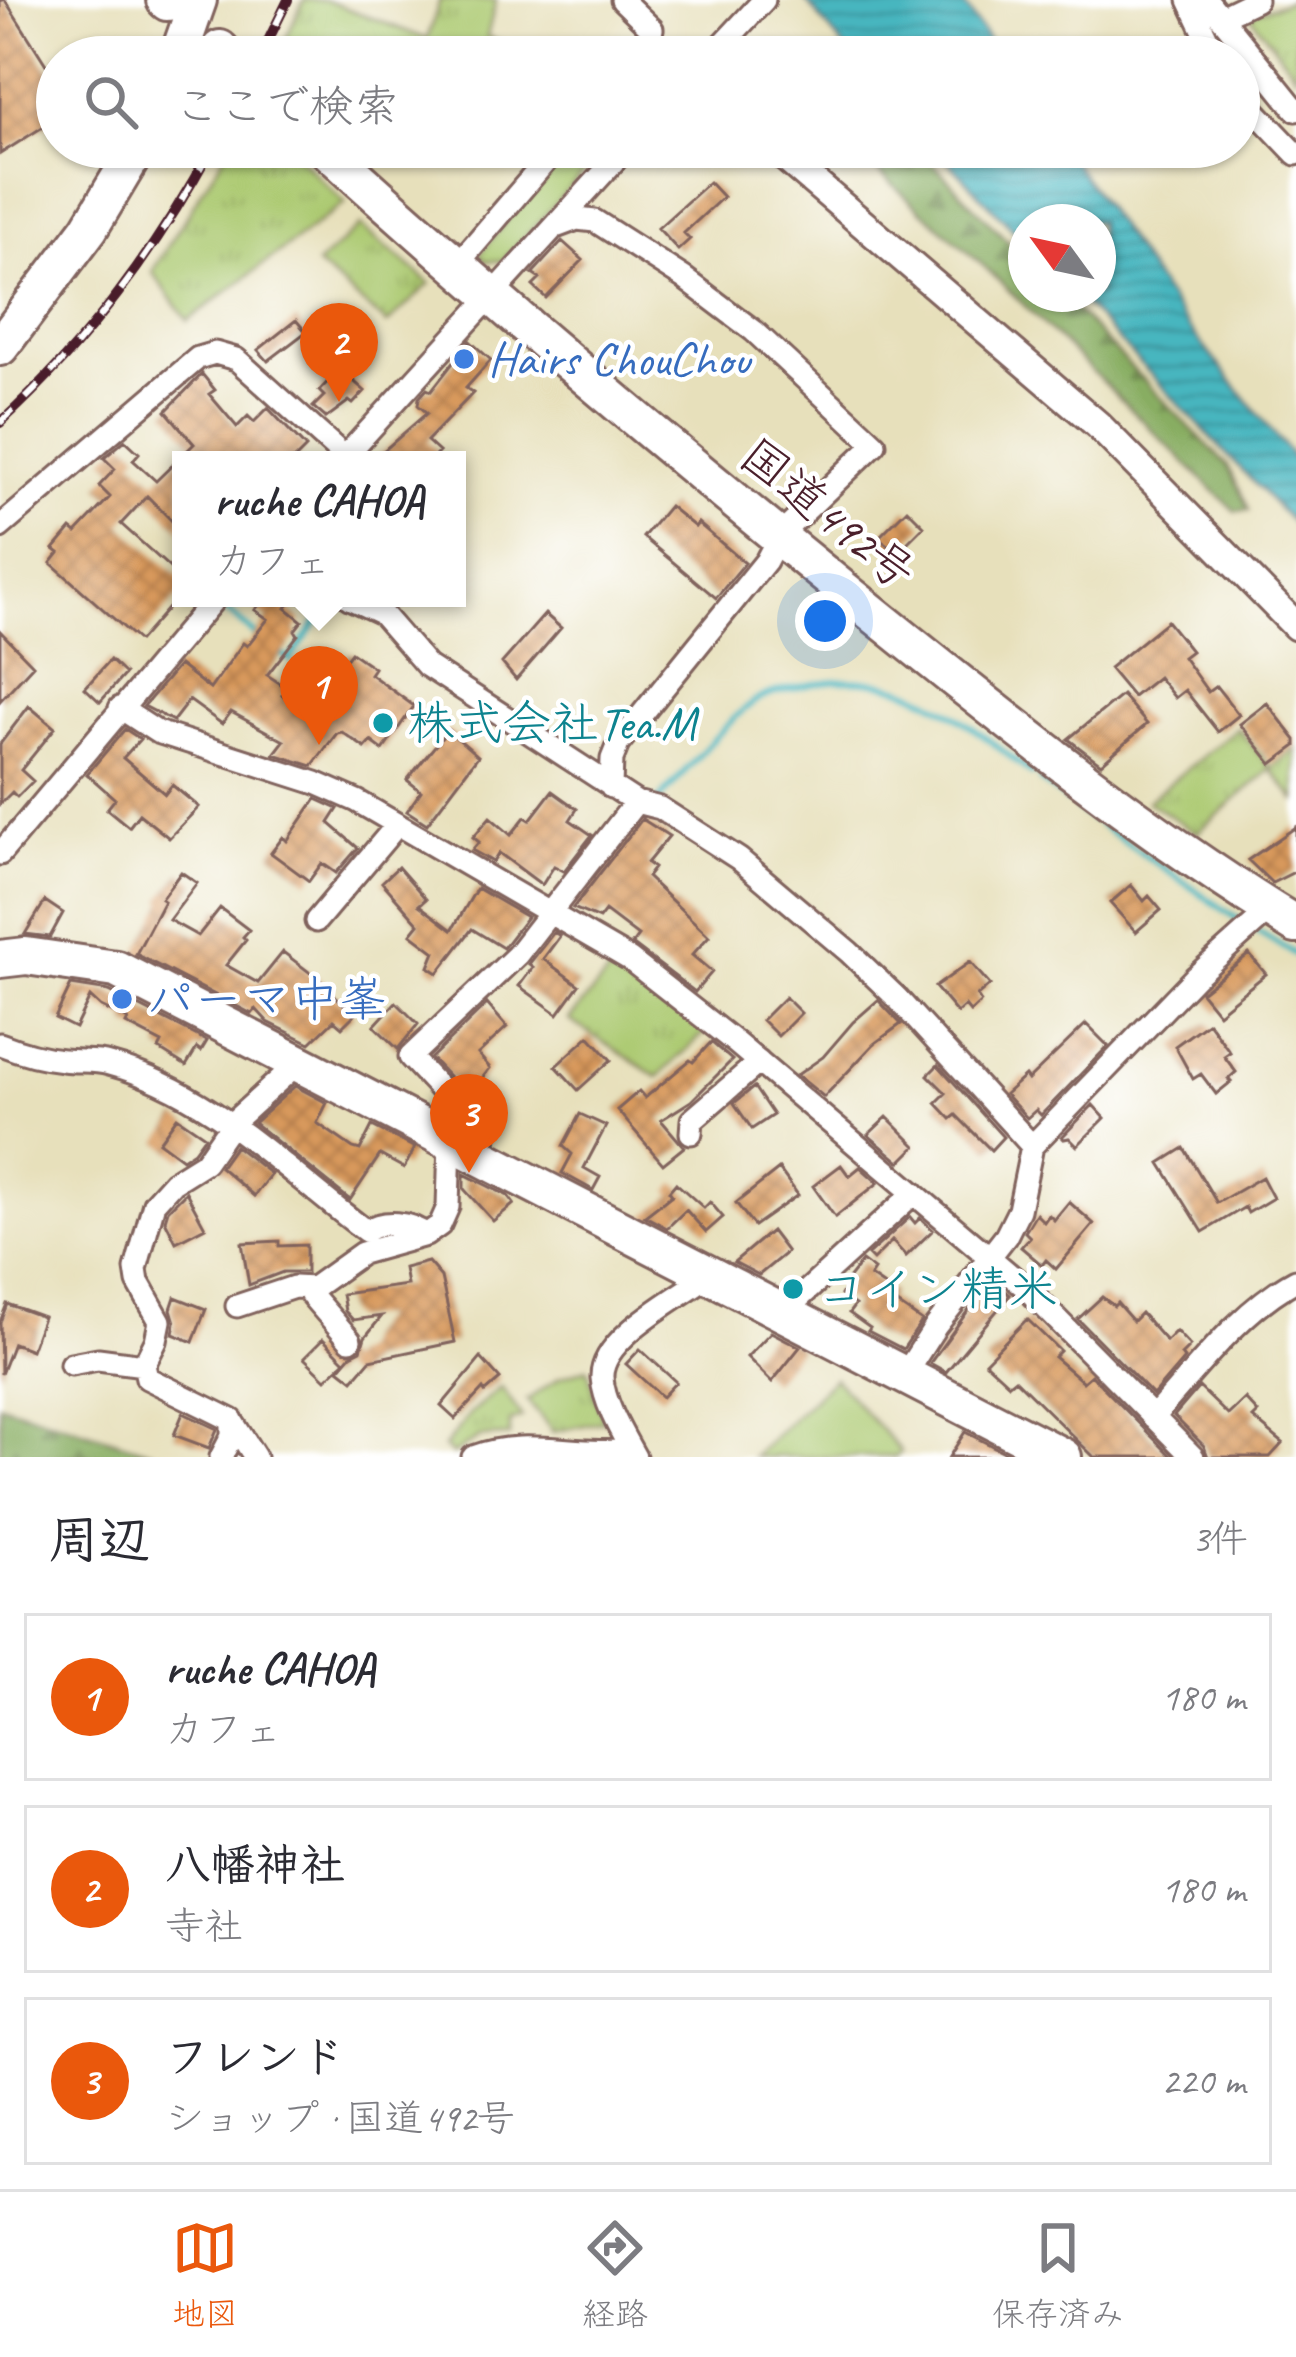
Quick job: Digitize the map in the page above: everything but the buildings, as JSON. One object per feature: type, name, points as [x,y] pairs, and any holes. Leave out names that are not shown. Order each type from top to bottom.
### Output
[{"type":"highway","points":[[176,1],[177,36]]},
{"type":"highway","points":[[0,346],[78,245],[125,168]]},
{"type":"highway","name":"国道492号","points":[[347,168],[489,296],[1053,757],[1283,917]]},
{"type":"highway","points":[[0,958],[26,956],[116,969],[1064,1457]]},
{"type":"street","points":[[622,0],[652,29],[650,36]]},
{"type":"street","points":[[730,36],[764,0]]},
{"type":"street","points":[[1189,0],[1206,36]]},
{"type":"street","points":[[1236,36],[1214,9],[1256,0]]},
{"type":"street","points":[[1260,66],[1296,110]]},
{"type":"street","points":[[1260,116],[1296,154]]},
{"type":"street","points":[[456,266],[540,168]]},
{"type":"street","points":[[350,451],[608,168]]},
{"type":"street","points":[[798,168],[1066,396],[1296,626]]},
{"type":"street","points":[[554,228],[577,219],[595,220],[684,278],[754,331],[875,444],[778,536],[766,561],[618,744],[611,787]]},
{"type":"street","points":[[0,527],[198,358],[215,353],[236,359],[261,378],[337,451]]},
{"type":"street","points":[[1275,604],[1296,646]]},
{"type":"street","points":[[0,854],[207,607]]},
{"type":"street","points":[[368,607],[380,613],[427,666],[611,787],[636,802],[659,808],[739,859],[849,952],[1031,1146]]},
{"type":"street","points":[[120,708],[157,732],[316,783],[629,959],[759,1062],[1027,1289],[1192,1457]]},
{"type":"street","points":[[350,1340],[311,1295],[313,1288],[362,1253],[426,1234],[440,1225],[460,1146],[485,1137],[410,1057],[517,955],[636,802]]},
{"type":"street","points":[[316,921],[397,825]]},
{"type":"street","points":[[905,1374],[935,1326],[989,1261],[1019,1210],[1031,1146],[1195,977],[1283,917]]},
{"type":"street","points":[[0,1044],[22,1053],[107,1063],[166,1086],[232,1124],[366,1231],[400,1224],[414,1225],[426,1234]]},
{"type":"street","points":[[691,1133],[692,1120],[759,1062]]},
{"type":"street","points":[[255,1457],[232,1420],[147,1378],[144,1365],[160,1321],[138,1282],[136,1269],[154,1202],[205,1162],[232,1124],[297,1064]]},
{"type":"street","points":[[785,1312],[914,1193]]},
{"type":"street","points":[[473,1457],[498,1448],[633,1454],[605,1392],[602,1375],[608,1354],[622,1337],[699,1282],[707,1271]]},
{"type":"street","points":[[1153,1417],[1226,1338],[1276,1291],[1296,1280]]},
{"type":"street","points":[[238,1306],[294,1287],[313,1288]]},
{"type":"street","points":[[71,1364],[98,1360],[144,1365]]},
{"type":"street","points":[[220,1457],[232,1436],[232,1420]]},
{"type":"green space","points":[[304,0],[325,0],[419,36],[287,36]]},
{"type":"green space","points":[[440,0],[496,0],[487,36],[428,36]]},
{"type":"green space","points":[[1296,0],[1296,75],[1250,15]]},
{"type":"green space","points":[[216,168],[309,168],[345,203],[188,321],[152,272]]},
{"type":"green space","points":[[548,168],[588,168],[503,261],[486,261],[479,255]]},
{"type":"green space","points":[[874,168],[937,168],[1008,241],[1008,290]]},
{"type":"green space","points":[[360,226],[430,283],[387,324],[317,265]]},
{"type":"green space","points":[[1031,312],[1077,312],[1228,466],[1249,510],[1235,511]]},
{"type":"green space","points":[[1238,728],[1271,768],[1296,750],[1296,801],[1271,769],[1197,833],[1147,801]]},
{"type":"green space","points":[[619,961],[706,1031],[658,1077],[569,1020]]},
{"type":"green space","points":[[587,1368],[603,1421],[553,1432],[527,1400],[560,1377]]},
{"type":"green space","points":[[834,1378],[901,1452],[896,1457],[753,1457]]},
{"type":"green space","points":[[501,1387],[522,1417],[510,1422],[510,1436],[480,1437],[452,1455],[444,1447],[471,1413]]},
{"type":"green space","points":[[0,1404],[167,1457],[0,1457]]},
{"type":"water","points":[[805,0],[961,0],[986,36],[835,36]]},
{"type":"water","points":[[955,168],[1078,168],[1103,204],[1008,204],[1008,224]]},
{"type":"water","points":[[1116,223],[1189,328],[1296,461],[1296,527],[1091,312],[1116,312]]},
{"type":"waterway","points":[[277,652],[290,660],[328,607]]},
{"type":"waterway","points":[[223,608],[262,640]]},
{"type":"waterway","points":[[657,802],[754,702],[780,691],[842,680],[874,682],[930,701],[1032,774]]},
{"type":"waterway","points":[[1040,780],[1068,801]]},
{"type":"waterway","points":[[1078,810],[1093,820]]},
{"type":"waterway","points":[[1099,824],[1245,924]]},
{"type":"waterway","points":[[1258,932],[1296,955]]},
{"type":"railway","points":[[270,36],[288,0]]},
{"type":"railway","points":[[0,423],[118,294],[200,168]]},
{"type":"place","name":"Hairs ChouChou","points":[[464,359]]},
{"type":"place","name":"八幡神社","points":[[339,402]]},
{"type":"place","name":"株式会社Tea.M","points":[[383,723]]},
{"type":"place","name":"ruche CAHOA","points":[[319,745]]},
{"type":"place","name":"パーマ中峯","points":[[122,999]]},
{"type":"place","name":"フレンド","points":[[469,1173]]},
{"type":"place","name":"コイン精米","points":[[793,1289]]}]
